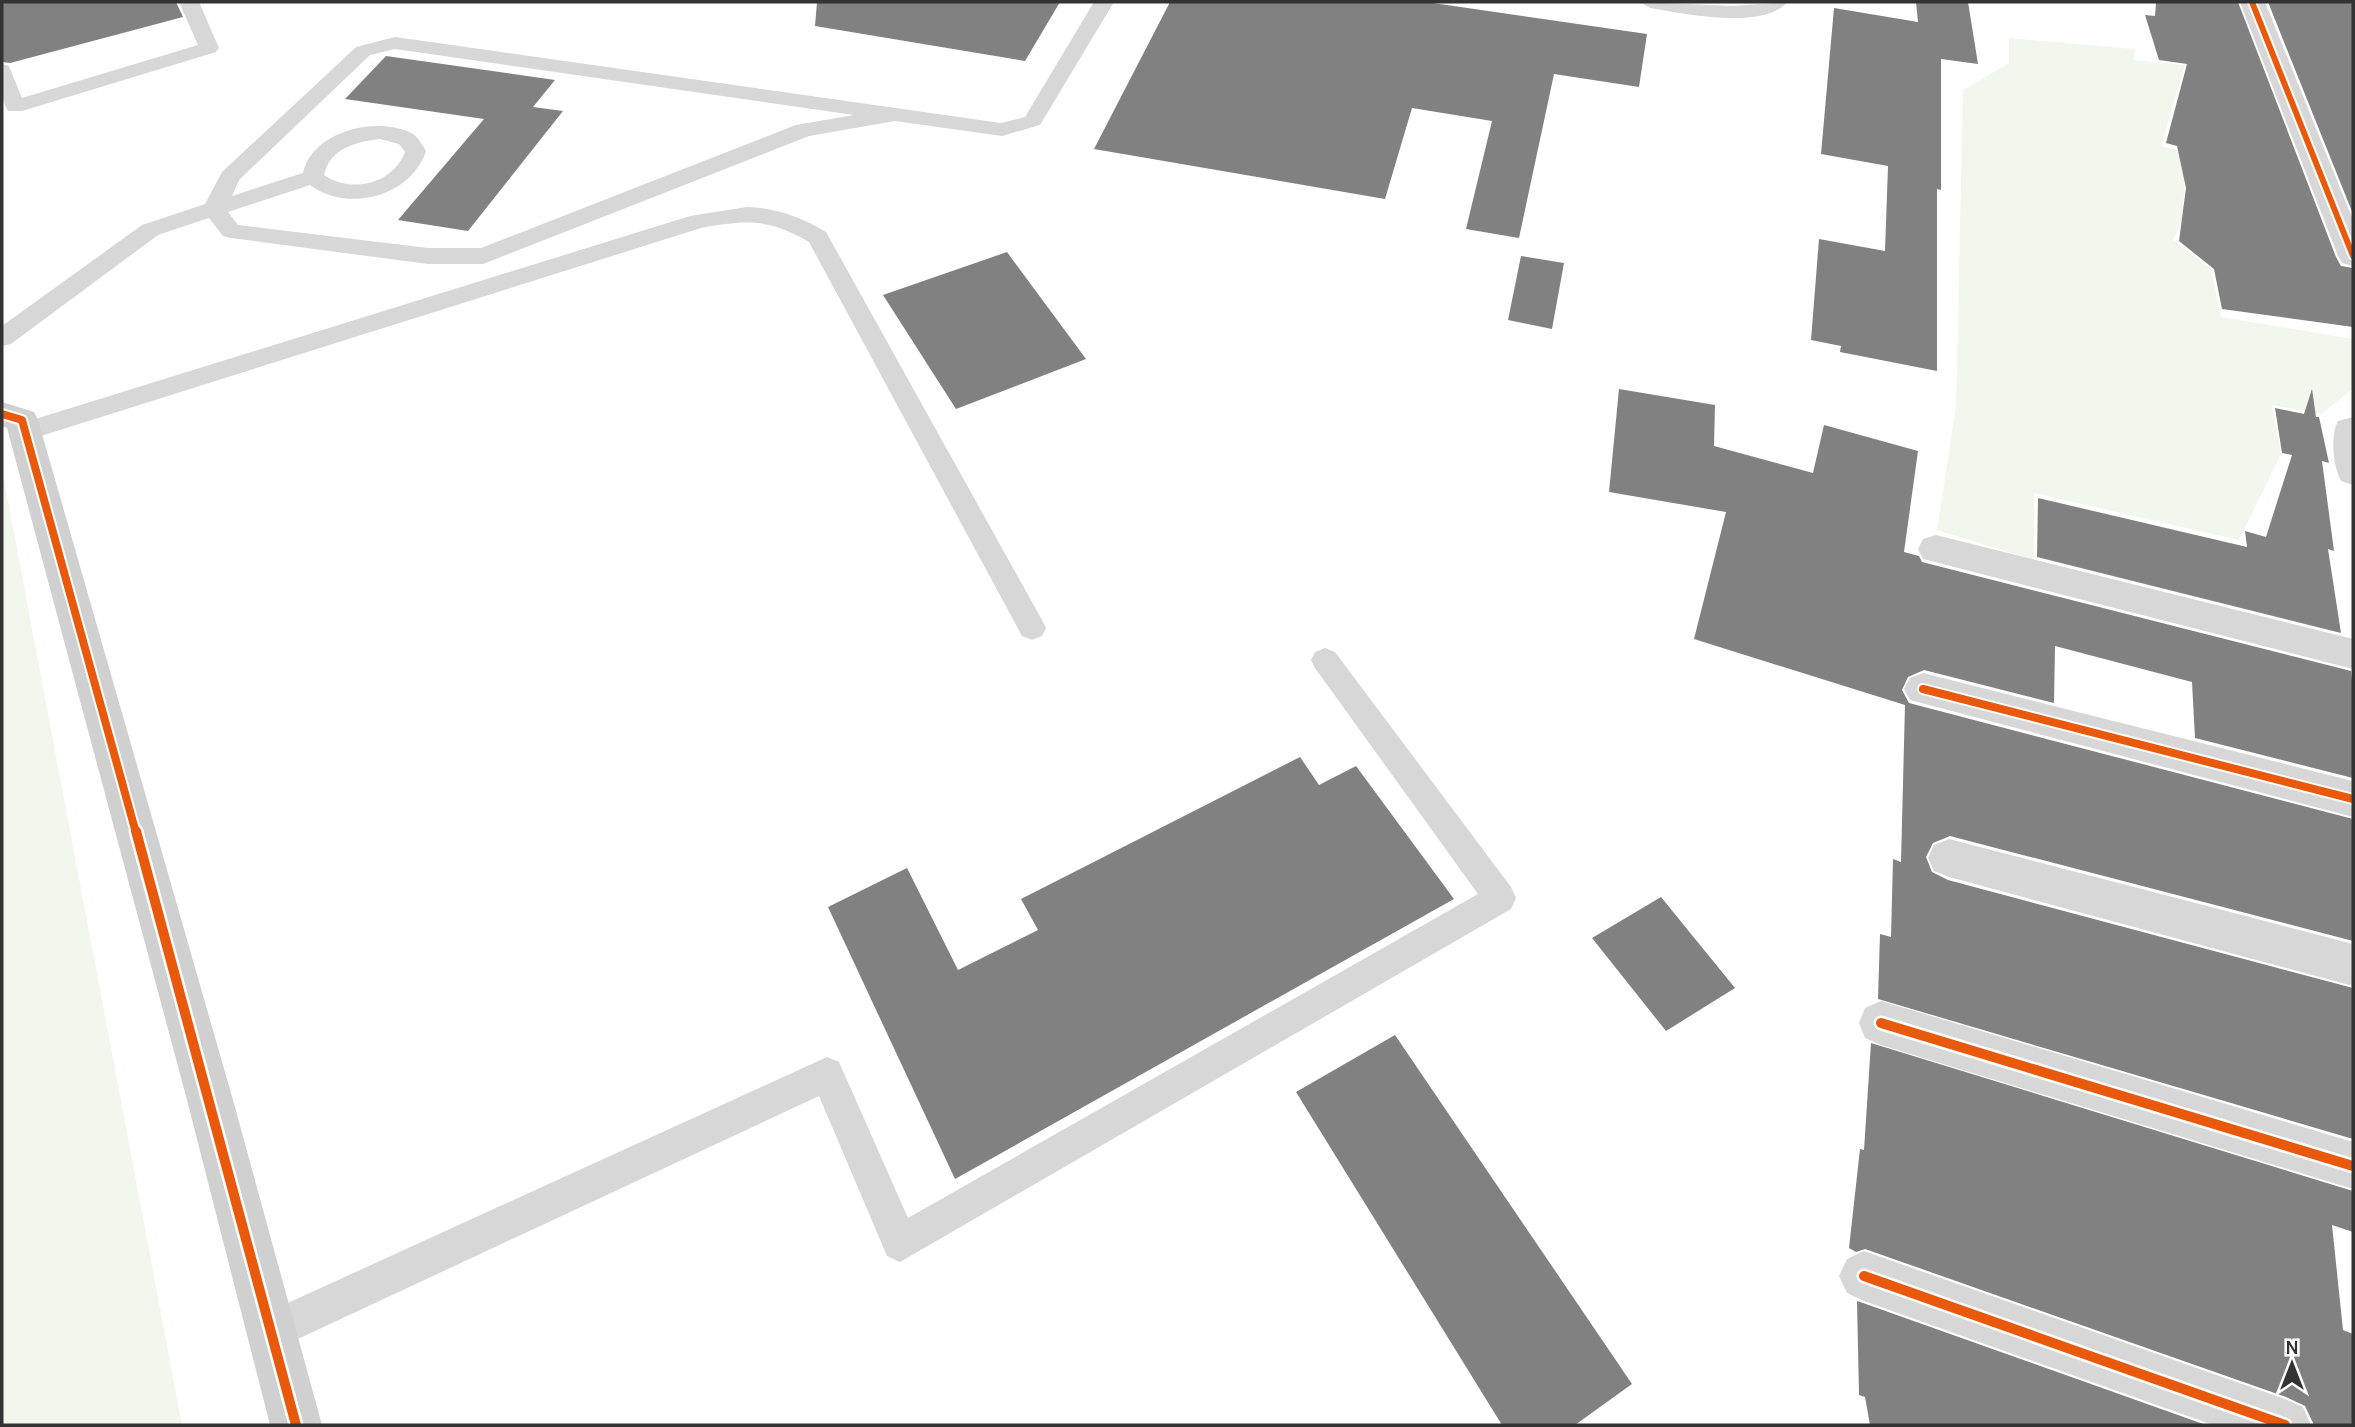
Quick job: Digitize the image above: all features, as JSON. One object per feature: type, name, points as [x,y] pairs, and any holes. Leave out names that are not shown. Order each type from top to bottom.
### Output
[{"type":"street","points":[[2252,2],[2353,256]]},
{"type":"street","points":[[14,423],[296,1425]]},
{"type":"street","points":[[2353,429],[2350,430],[2353,472]]},
{"type":"street","points":[[1936,549],[2353,654]]},
{"type":"street","points":[[1923,689],[2353,799]]},
{"type":"street","points":[[1949,859],[2353,965]]},
{"type":"street","points":[[1881,1023],[2353,1167]]},
{"type":"street","points":[[1864,1276],[2285,1425]]},
{"type":"lane","points":[[2,70],[15,107],[209,48],[189,2]]},
{"type":"lane","points":[[215,209],[230,177],[363,51],[395,43],[1002,130],[1033,121],[1104,2]]},
{"type":"lane","points":[[1650,2],[1700,10],[1766,10],[1777,2]]},
{"type":"lane","points":[[215,209],[231,231],[428,256],[483,256],[804,130],[899,114]]},
{"type":"lane","points":[[2,338],[150,230],[313,177]]},
{"type":"lane","points":[[14,423],[689,223],[762,213],[793,221],[818,237],[1032,628]]},
{"type":"lane","points":[[271,1331],[827,1074],[900,1243],[1500,898],[1325,660]]},
{"type":"shaded area","points":[[2009,38],[2134,49],[2134,60],[2185,65],[2161,146],[2187,153],[2182,222],[2173,240],[2211,269],[2221,317],[2353,339],[2353,389],[2321,414],[2272,405],[2281,454],[2239,540],[2034,493],[2034,560],[1937,530],[1956,407],[1963,90],[2009,63]]},
{"type":"shaded area","points":[[2,469],[182,1425],[2,1425]]},
{"type":"building","points":[[2,2],[176,2],[183,17],[10,63],[2,62]]},
{"type":"building","points":[[817,2],[1060,2],[1025,61],[815,26]]},
{"type":"building","points":[[1170,2],[1426,2],[1647,34],[1639,87],[1554,74],[1519,238],[1466,229],[1492,121],[1412,108],[1385,199],[1094,149]]},
{"type":"building","points":[[1916,2],[1968,2],[1978,64],[1941,59],[1941,190],[1937,189],[1937,371],[1840,352],[1841,346],[1811,340],[1819,239],[1885,251],[1888,166],[1821,154],[1834,8],[1918,22]]},
{"type":"building","points":[[2156,2],[2238,2],[2336,257],[2341,266],[2353,268],[2353,327],[2222,309],[2214,269],[2179,241],[2186,188],[2177,146],[2166,143],[2187,64],[2159,60],[2145,15],[2155,16]]},
{"type":"building","points":[[2268,2],[2353,2],[2353,214]]},
{"type":"building","points":[[386,56],[555,80],[533,107],[563,111],[468,231],[398,220],[484,119],[345,99]]},
{"type":"building","points":[[1007,252],[1086,359],[956,409],[883,295]]},
{"type":"building","points":[[1521,256],[1564,263],[1552,329],[1508,320]]},
{"type":"building","points":[[1619,389],[1715,405],[1714,446],[1813,473],[1824,425],[1918,451],[1904,552],[1919,556],[1922,562],[2351,671],[2353,778],[2195,738],[2192,682],[2055,646],[2054,703],[1924,670],[1908,677],[1902,690],[1909,703],[2353,819],[2353,941],[1950,836],[1933,843],[1926,857],[1932,872],[1948,880],[2353,988],[2353,1139],[1878,999],[1880,934],[1891,937],[1893,859],[1901,862],[1905,705],[1694,639],[1726,512],[1609,492]]},
{"type":"building","points":[[2312,389],[2316,417],[2319,417],[2329,463],[2322,461],[2334,551],[2328,549],[2341,633],[2037,557],[2038,498],[2247,547],[2245,531],[2266,537],[2292,455],[2282,453],[2275,408],[2304,414]]},
{"type":"building","points":[[1300,757],[1319,785],[1356,766],[1454,899],[955,1179],[828,907],[907,868],[958,970],[1038,930],[1021,899]]},
{"type":"building","points":[[1661,897],[1735,988],[1666,1031],[1592,938]]},
{"type":"building","points":[[1395,1035],[1632,1384],[1575,1425],[1502,1425],[1296,1092]]},
{"type":"building","points":[[1871,1043],[2353,1191],[2353,1232],[2332,1225],[2343,1330],[2353,1334],[2353,1425],[2314,1425],[2305,1406],[2286,1397],[1865,1249],[1856,1252],[1849,1248],[1860,1149],[1864,1150]]},
{"type":"building","points":[[1857,1301],[2206,1425],[1870,1425],[1865,1397],[1859,1395]]},
{"type":"cycle path","points":[[2252,2],[2353,256]]},
{"type":"cycle path","points":[[2,414],[22,420],[210,1100],[296,1425]]},
{"type":"cycle path","points":[[1923,689],[2353,799]]},
{"type":"cycle path","points":[[1881,1023],[2353,1166]]},
{"type":"cycle path","points":[[1864,1276],[2285,1425]]}]
